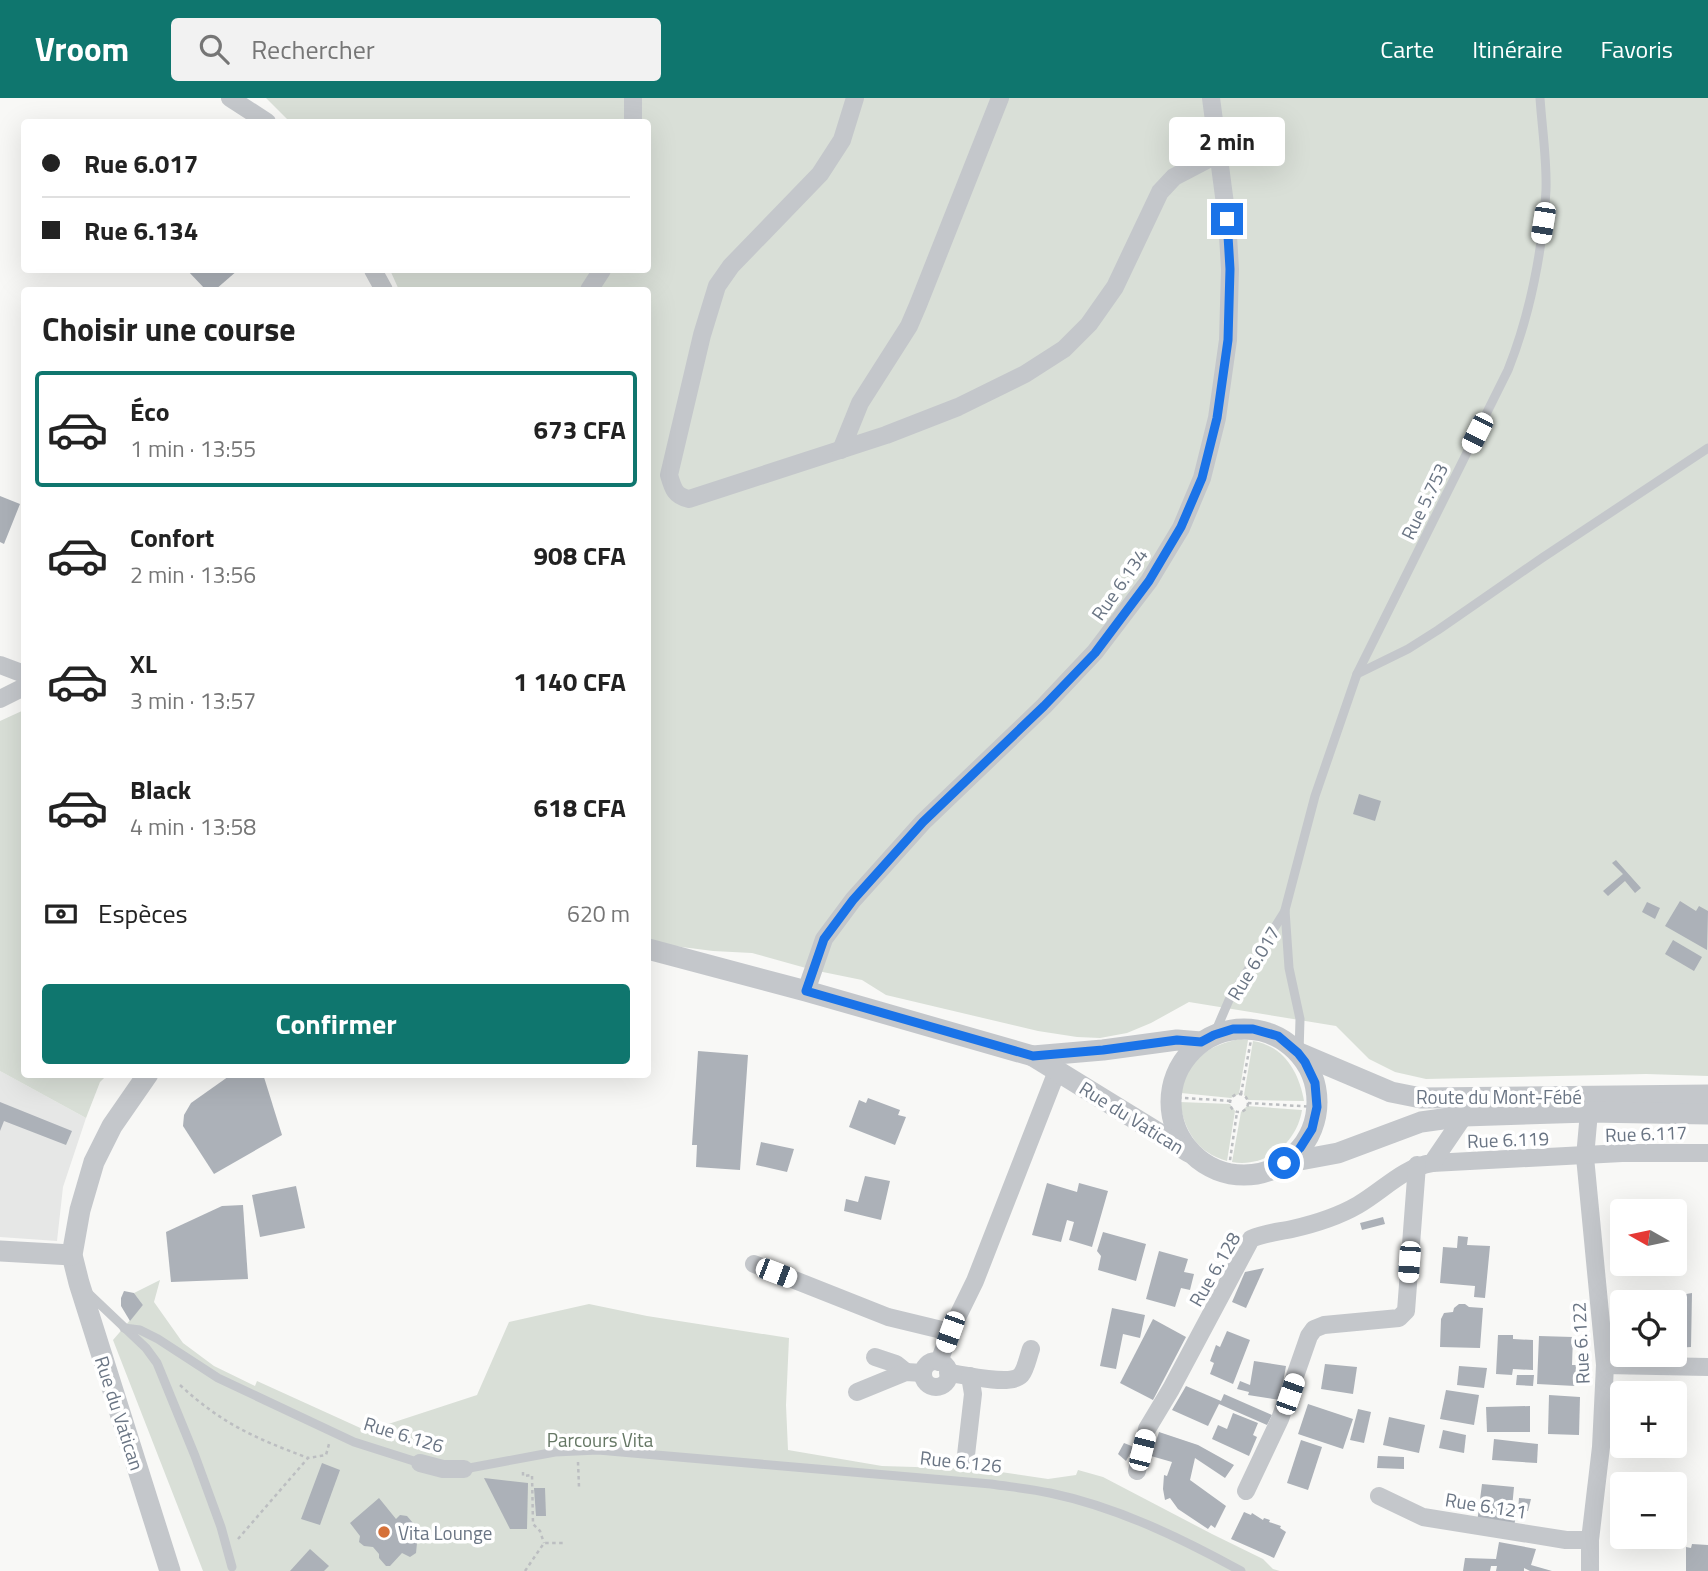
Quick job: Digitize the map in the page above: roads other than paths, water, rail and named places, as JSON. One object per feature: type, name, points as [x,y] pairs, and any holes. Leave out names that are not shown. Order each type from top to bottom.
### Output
[{"type":"street","points":[[230,98],[262,119]]},
{"type":"street","points":[[632,98],[633,119]]},
{"type":"street","points":[[855,98],[842,140],[820,174],[731,266],[717,286],[702,335],[669,475],[673,489],[680,497],[689,499],[841,450],[958,407],[1025,374],[1064,349],[1089,324],[1115,287],[1160,192],[1174,177],[1218,153]]},
{"type":"street","points":[[841,450],[860,403],[909,326],[1000,98]]},
{"type":"street","name":"Rue 6.134","points":[[806,991],[824,939],[853,900],[923,822],[1095,653],[1149,581],[1181,527],[1202,478],[1217,418],[1228,340],[1230,269],[1227,219],[1211,98]]},
{"type":"street","points":[[0,664],[21,673]]},
{"type":"street","points":[[0,699],[21,688]]},
{"type":"street","points":[[651,950],[1033,1056],[1207,1038]]},
{"type":"street","name":"Rue 6.017","points":[[1233,1029],[1253,1029],[1278,1036],[1305,1062],[1315,1083],[1317,1107],[1312,1129],[1300,1148],[1284,1163],[1266,1172],[1228,1174],[1210,1167],[1195,1156],[1181,1139],[1173,1118],[1171,1097],[1180,1066],[1207,1038],[1233,1029]]},
{"type":"street","name":"Route du Mont-Fébé","points":[[1298,1053],[1391,1091],[1421,1098],[1708,1096]]},
{"type":"street","name":"Rue du Vatican","points":[[1033,1056],[1195,1156]]},
{"type":"street","points":[[944,1367],[950,1332],[975,1281],[1057,1071]]},
{"type":"street","points":[[0,1251],[72,1255],[80,1210],[94,1162],[117,1118],[145,1078]]},
{"type":"street","name":"Route du Mont-Fébé","points":[[1284,1163],[1338,1153],[1421,1122],[1464,1116],[1589,1112],[1708,1114]]},
{"type":"street","name":"Rue 6.122","points":[[1589,1112],[1585,1157],[1605,1365],[1601,1447],[1590,1540],[1590,1571]]},
{"type":"street","name":"Rue 6.128","points":[[1137,1471],[1147,1429],[1171,1390],[1251,1239],[1261,1234],[1323,1220],[1357,1206],[1404,1172],[1424,1164],[1464,1116]]},
{"type":"street","name":"Rue 6.117","points":[[1585,1157],[1634,1153],[1708,1153]]},
{"type":"street","name":"Rue 6.119","points":[[1424,1164],[1585,1157]]},
{"type":"street","points":[[1246,1491],[1280,1419],[1314,1329],[1319,1326],[1399,1318],[1406,1311],[1424,1164]]},
{"type":"street","name":"Rue du Vatican","points":[[72,1255],[170,1571]]},
{"type":"street","points":[[754,1264],[888,1317],[950,1332]]},
{"type":"street","points":[[857,1392],[915,1373],[928,1364],[971,1376],[1000,1381],[1014,1380],[1023,1372],[1031,1349]]},
{"type":"street","points":[[875,1357],[915,1373]]},
{"type":"street","points":[[1605,1365],[1708,1367]]},
{"type":"street","points":[[966,1455],[973,1394],[971,1376]]},
{"type":"street","name":"Rue 6.126","points":[[420,1463],[443,1469],[464,1469]]},
{"type":"street","name":"Rue 6.121","points":[[1379,1496],[1423,1517],[1566,1540],[1590,1540]]},
{"type":"lane","name":"Rue 5.753","points":[[1285,910],[1315,796],[1357,674],[1519,344],[1529,309],[1546,188],[1540,98]]},
{"type":"lane","points":[[1357,674],[1438,630],[1708,448]]},
{"type":"lane","name":"Rue 6.017","points":[[1207,1038],[1285,910]]},
{"type":"lane","name":"Rue 6.017","points":[[1285,910],[1289,968],[1300,1019],[1298,1053]]},
{"type":"lane","points":[[79,1283],[146,1348],[157,1363],[195,1456],[221,1527],[232,1567]]},
{"type":"lane","name":"Rue 6.126","points":[[123,1328],[140,1330],[218,1378],[354,1442],[420,1463]]},
{"type":"lane","name":"Rue 6.126","points":[[464,1469],[555,1452],[598,1450],[991,1484],[1051,1493],[1111,1510],[1205,1551],[1241,1571]]},
{"type":"place","name":"Vita Lounge","points":[[384,1532]]},
{"type":"park label","name":"Parcours Vita","points":[[600,1439]]}]
